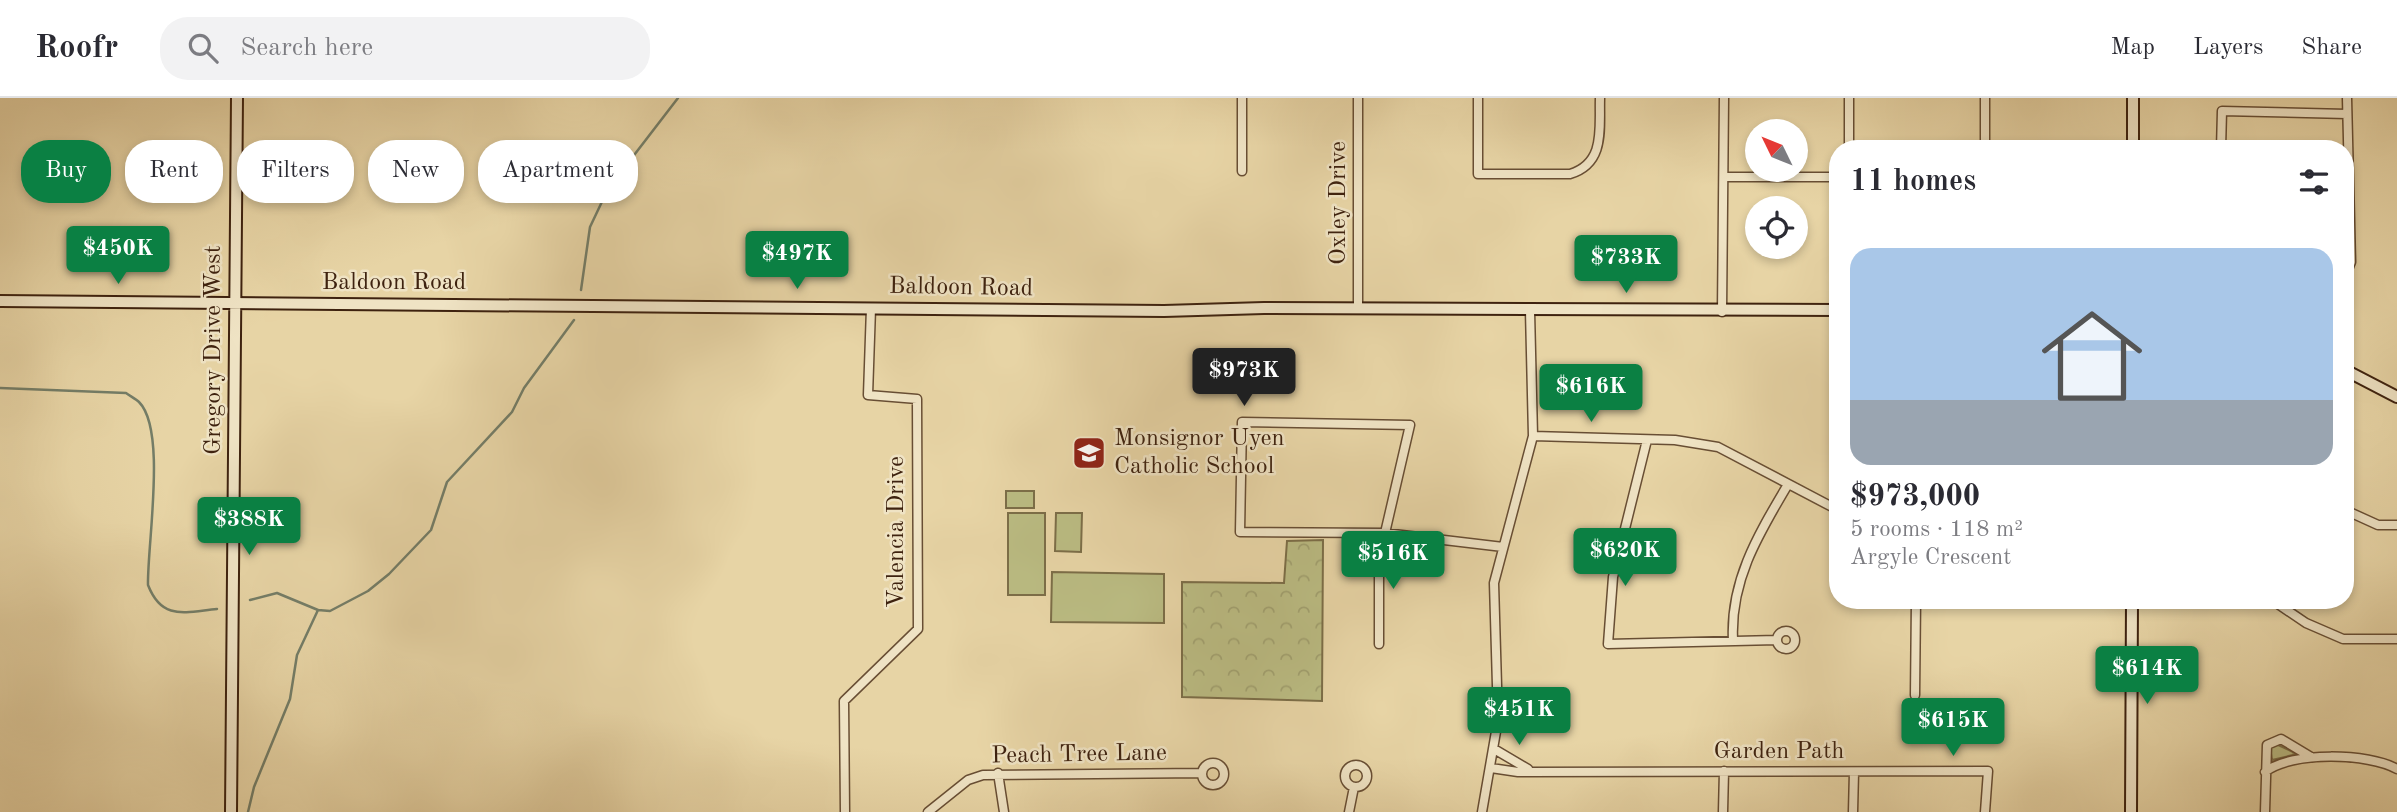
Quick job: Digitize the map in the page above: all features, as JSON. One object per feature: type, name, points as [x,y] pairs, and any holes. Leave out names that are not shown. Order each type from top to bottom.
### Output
[{"type":"street","name":"Gregory Drive West","points":[[231,812],[237,98]]},
{"type":"street","points":[[1242,98],[1242,171]]},
{"type":"street","name":"Oxley Drive","points":[[1358,98],[1358,309]]},
{"type":"street","points":[[1478,98],[1478,174],[1570,174],[1582,171],[1598,150],[1600,98]]},
{"type":"street","points":[[1722,312],[1724,98]]},
{"type":"street","points":[[1849,98],[1849,140]]},
{"type":"street","points":[[1985,98],[1985,140]]},
{"type":"street","points":[[2133,98],[2133,140]]},
{"type":"street","points":[[2347,98],[2348,140]]},
{"type":"street","points":[[2221,140],[2221,111],[2347,114]]},
{"type":"street","points":[[1725,177],[1829,177]]},
{"type":"street","name":"Baldoon Road","points":[[0,301],[1164,311],[1829,310]]},
{"type":"street","name":"Valencia Drive","points":[[845,812],[844,701],[918,629],[917,399],[869,396],[871,308]]},
{"type":"street","points":[[1482,812],[1498,720],[1494,583],[1533,436],[1530,311]]},
{"type":"street","points":[[2354,375],[2397,397]]},
{"type":"street","points":[[1379,644],[1379,546],[1385,533],[1410,425],[1242,422],[1240,532],[1385,533],[1503,547]]},
{"type":"street","points":[[1533,436],[1647,440],[1718,447],[1756,465],[1787,486],[1829,506]]},
{"type":"street","points":[[1647,440],[1613,577],[1608,644],[1777,640]]},
{"type":"street","points":[[1733,640],[1732,608],[1740,581],[1754,543],[1787,486]]},
{"type":"street","points":[[2354,514],[2378,525],[2397,525]]},
{"type":"street","points":[[1915,695],[1916,609]]},
{"type":"street","points":[[2131,812],[2132,609]]},
{"type":"street","points":[[2285,609],[2306,623],[2343,639],[2397,639]]},
{"type":"street","points":[[2264,812],[2264,750],[2275,739],[2288,741],[2313,758]]},
{"type":"street","name":"Garden Path","points":[[1494,749],[1529,769]]},
{"type":"street","points":[[2265,772],[2286,761],[2313,758],[2378,761],[2397,769]]},
{"type":"street","name":"Garden Path","points":[[1491,768],[1518,772],[1529,769],[1988,771],[1985,812]]},
{"type":"street","points":[[1723,812],[1724,771]]},
{"type":"street","points":[[1853,812],[1854,772]]},
{"type":"street","points":[[998,773],[1004,812]]},
{"type":"street","name":"Peach Tree Lane","points":[[928,812],[968,780],[998,773],[1202,773]]},
{"type":"street","points":[[1349,812],[1354,787]]},
{"type":"green space","points":[[1006,491],[1034,491],[1034,508],[1006,508]]},
{"type":"green space","points":[[1008,513],[1045,513],[1045,595],[1008,595]]},
{"type":"green space","points":[[1056,513],[1082,513],[1081,552],[1055,551]]},
{"type":"green space","points":[[1323,540],[1322,701],[1182,697],[1182,582],[1284,583],[1287,541]]},
{"type":"green space","points":[[1052,572],[1164,574],[1164,623],[1051,622]]},
{"type":"green space","points":[[2276,744],[2297,754],[2272,760],[2270,747]]},
{"type":"waterway","points":[[581,290],[590,227],[608,189],[678,98]]},
{"type":"waterway","points":[[250,600],[277,593],[318,610],[330,611],[368,591],[389,574],[431,530],[447,482],[512,412],[524,388],[574,320]]},
{"type":"waterway","points":[[0,388],[126,393],[139,402],[147,416],[154,462],[148,585],[160,604],[176,612],[217,609]]},
{"type":"waterway","points":[[248,812],[254,787],[290,699],[297,655],[318,610]]},
{"type":"place","name":"Monsignor Uyen Catholic School","points":[[1089,453]]}]
